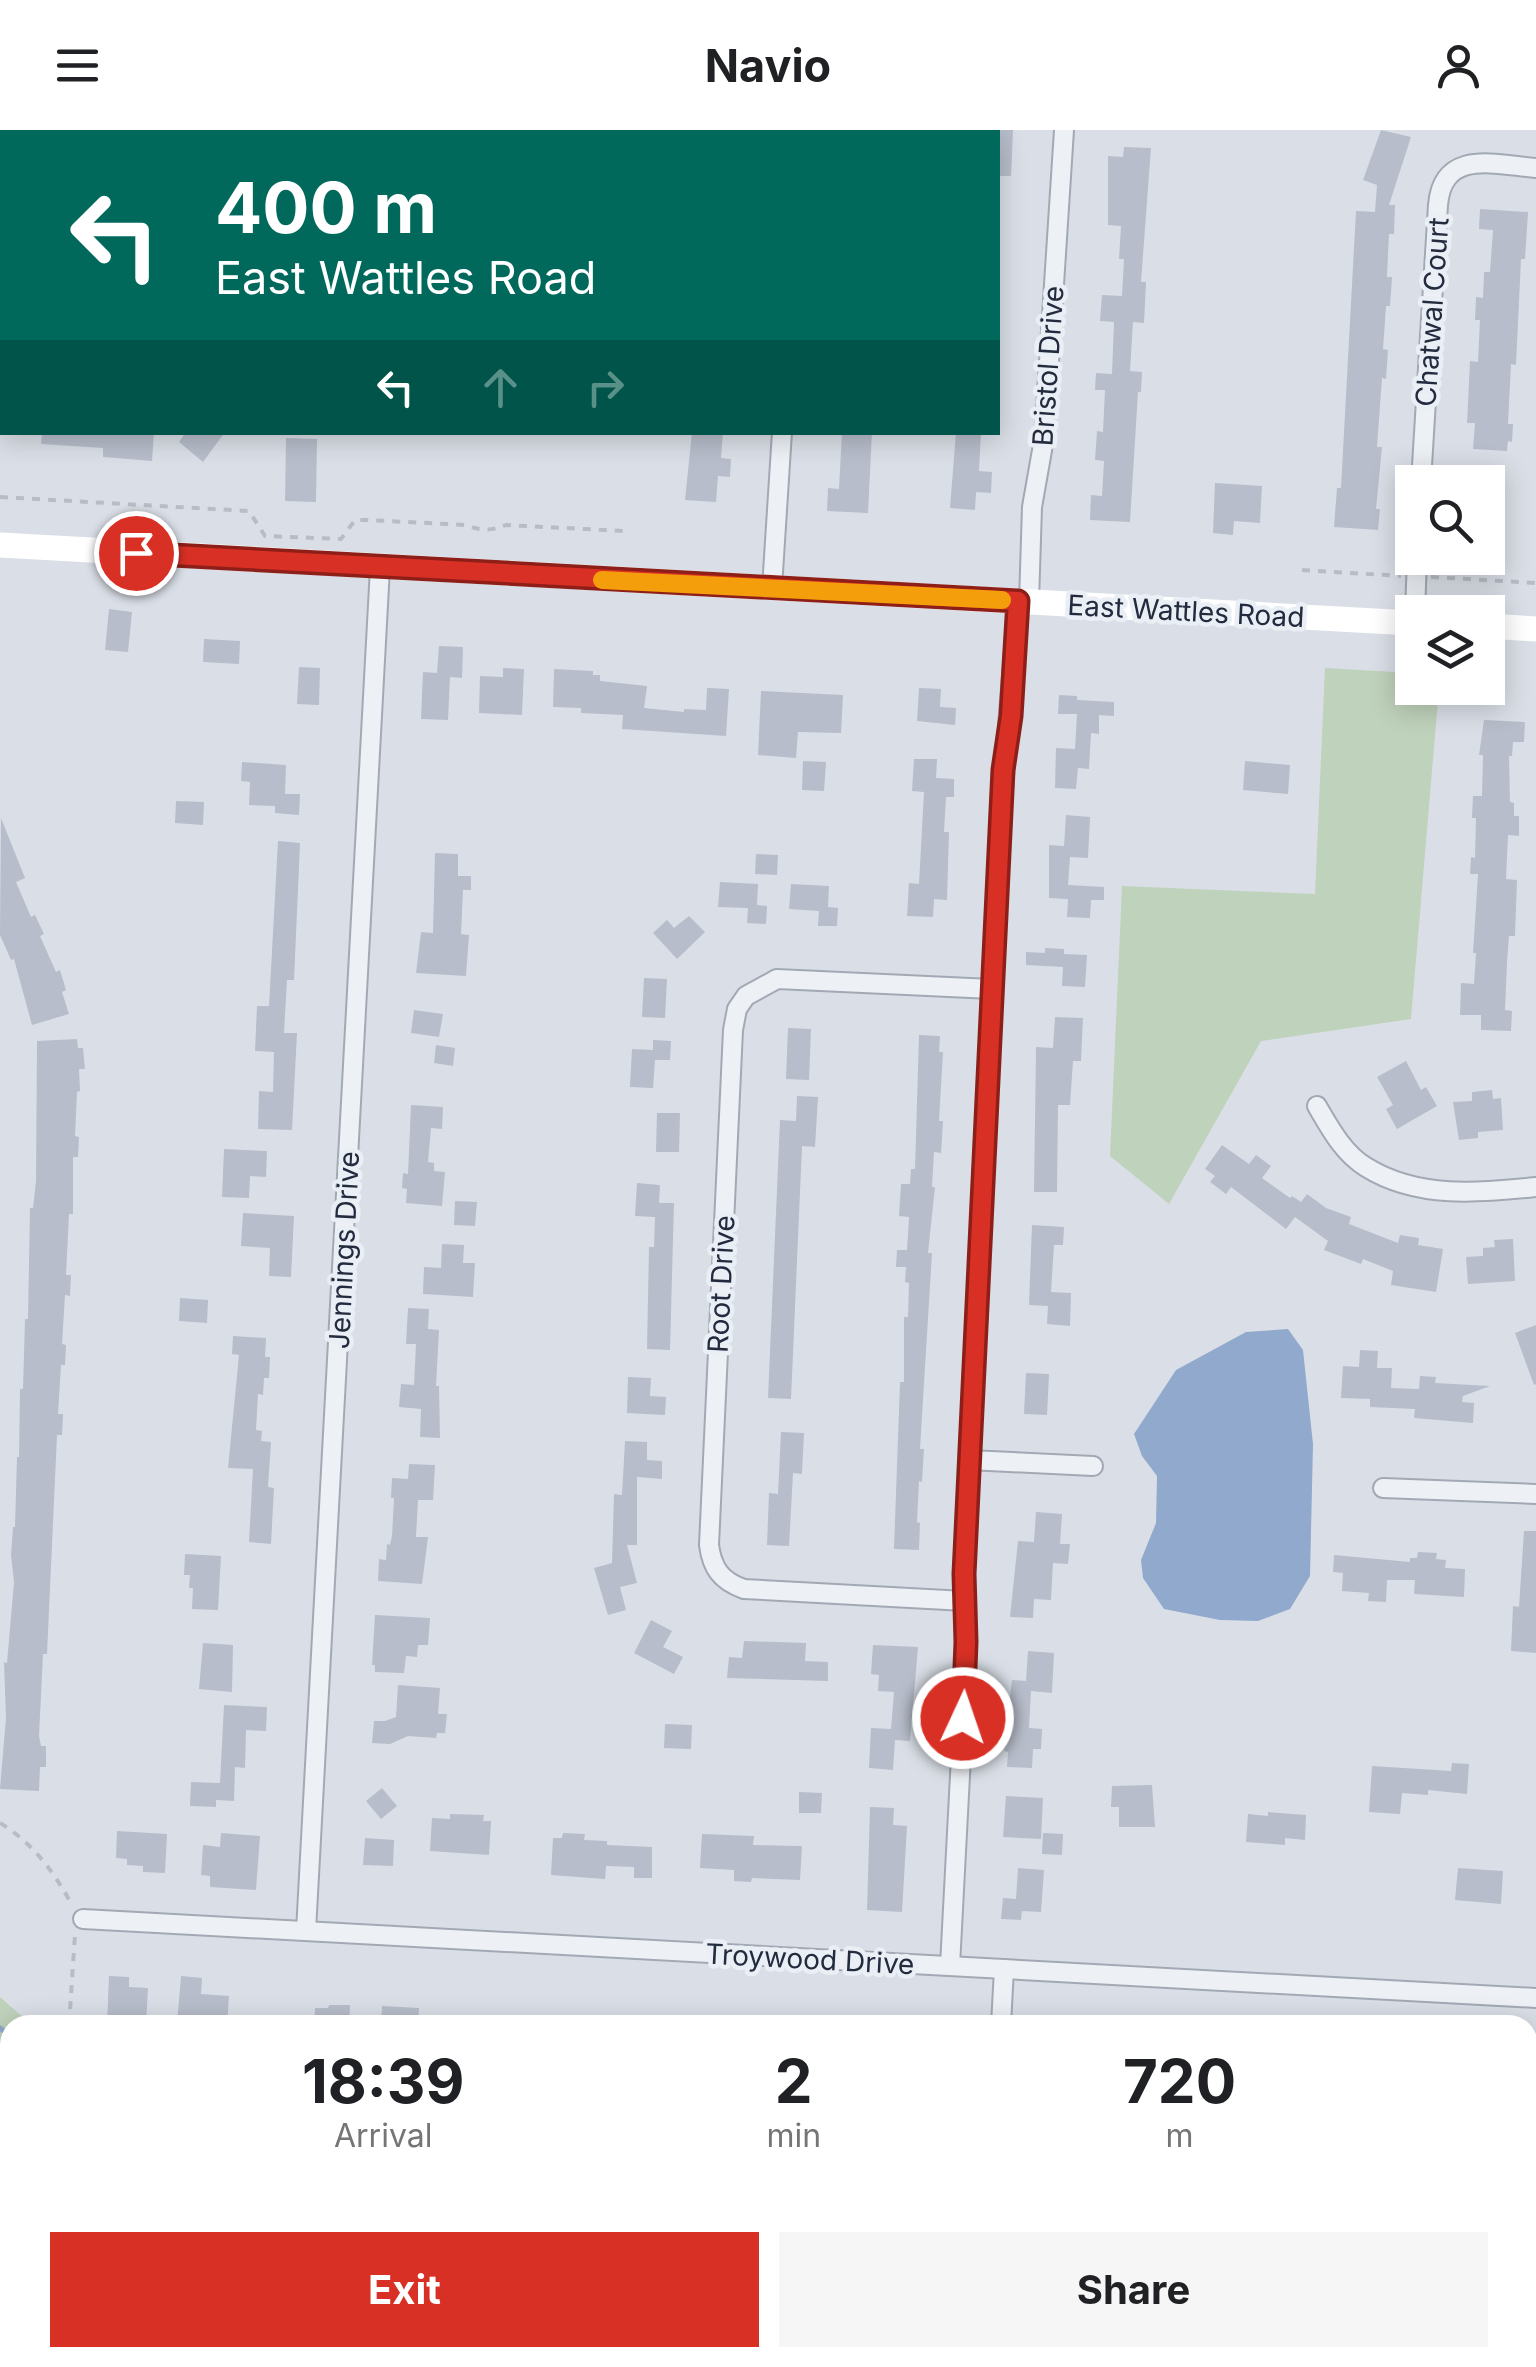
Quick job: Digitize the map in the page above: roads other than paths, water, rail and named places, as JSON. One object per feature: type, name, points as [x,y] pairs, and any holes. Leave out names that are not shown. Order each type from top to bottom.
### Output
[{"type":"main road","name":"East Wattles Road","points":[[0,545],[1395,622]]},
{"type":"main road","points":[[1505,627],[1536,629]]},
{"type":"street","name":"Bristol Drive","points":[[950,1966],[966,1642],[969,1460],[1003,770],[1032,507],[1044,439],[1064,130]]},
{"type":"street","name":"Chatwal Court","points":[[1422,465],[1442,186],[1456,169],[1469,164],[1536,168]]},
{"type":"street","points":[[772,588],[782,435]]},
{"type":"street","name":"Jennings Drive","points":[[306,1931],[380,568]]},
{"type":"street","name":"Root Drive","points":[[965,1602],[757,1592],[733,1586],[723,1579],[711,1557],[713,1466],[733,1030],[738,1009],[758,987],[792,977],[992,989]]},
{"type":"street","points":[[1317,1106],[1342,1146],[1365,1167],[1392,1179],[1455,1193],[1536,1187]]},
{"type":"street","points":[[969,1460],[1093,1466]]},
{"type":"street","points":[[1383,1488],[1536,1494]]},
{"type":"street","name":"Troywood Drive","points":[[80,1919],[1536,1998]]},
{"type":"street","points":[[1002,2015],[1004,1969]]},
{"type":"water","points":[[1288,1329],[1303,1350],[1313,1444],[1310,1576],[1290,1609],[1258,1621],[1220,1620],[1164,1609],[1143,1578],[1141,1560],[1156,1523],[1157,1476],[1142,1456],[1134,1434],[1176,1370],[1246,1332]]}]
